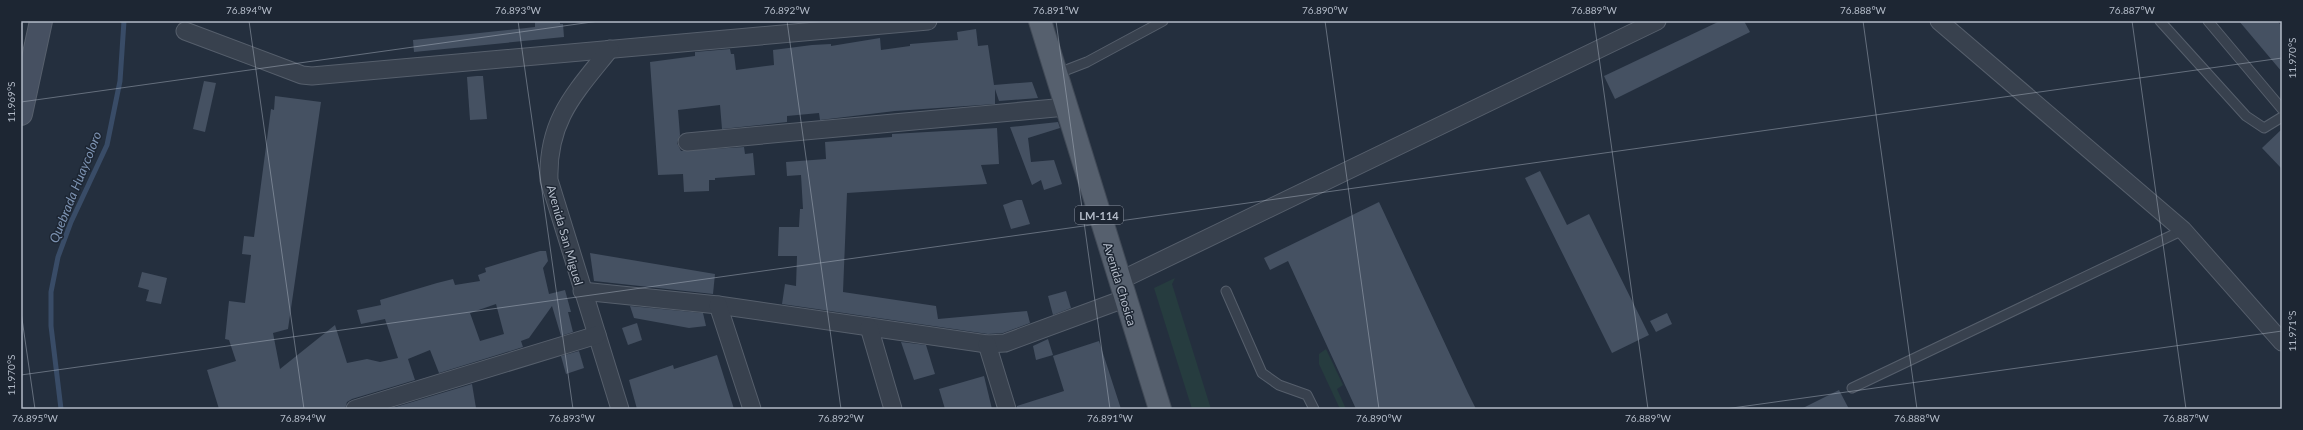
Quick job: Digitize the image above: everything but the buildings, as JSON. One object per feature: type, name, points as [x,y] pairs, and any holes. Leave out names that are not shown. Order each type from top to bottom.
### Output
[{"type":"main road","points":[[21,114],[41,21]]},
{"type":"main road","name":"Avenida Chosica","points":[[1040,21],[1160,409]]},
{"type":"street","points":[[185,31],[302,74],[312,76],[928,21]]},
{"type":"street","points":[[582,291],[718,305],[987,344],[1005,343],[1122,290],[1657,21]]},
{"type":"street","points":[[1939,21],[2183,230],[2282,342]]},
{"type":"street","name":"Avenida San Miguel","points":[[610,49],[568,101],[556,126],[548,166],[549,180],[582,291],[620,409]]},
{"type":"street","points":[[687,142],[1066,107]]},
{"type":"street","points":[[718,305],[752,409]]},
{"type":"street","points":[[869,327],[893,409]]},
{"type":"street","points":[[356,409],[597,335]]},
{"type":"street","points":[[987,344],[1007,409]]},
{"type":"lane","points":[[1056,74],[1087,62],[1163,21]]},
{"type":"lane","points":[[2160,21],[2246,116],[2264,128],[2282,117]]},
{"type":"lane","points":[[2208,21],[2282,109]]},
{"type":"lane","points":[[1852,388],[2183,230]]},
{"type":"lane","points":[[1226,291],[1262,373],[1279,386],[1306,395],[1314,409]]},
{"type":"green space","points":[[1175,278],[1172,284],[1211,409],[1192,409],[1154,288]]},
{"type":"green space","points":[[1326,349],[1343,385],[1337,389],[1346,409],[1340,409],[1319,364],[1319,354]]},
{"type":"waterway","name":"Quebrada Huaycoloro","points":[[61,409],[51,326],[51,292],[58,257],[71,222],[107,145],[120,81],[124,21]]}]
